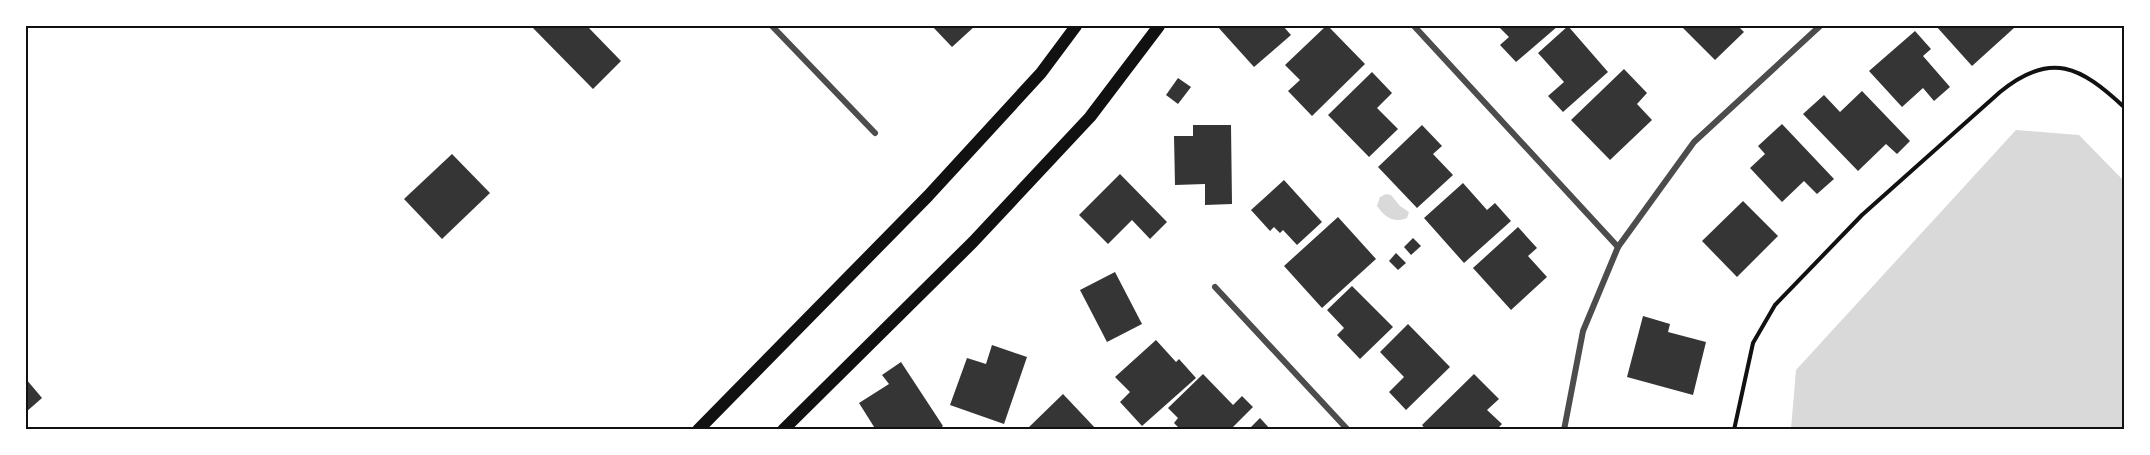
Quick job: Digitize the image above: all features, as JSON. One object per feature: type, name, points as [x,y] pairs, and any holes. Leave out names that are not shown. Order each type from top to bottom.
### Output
[{"type":"main road","points":[[698,429],[928,196],[1041,73],[1076,26]]},
{"type":"main road","points":[[783,429],[973,242],[1090,117],[1159,26]]},
{"type":"street","points":[[772,26],[875,133]]},
{"type":"street","points":[[1414,26],[1618,247]]},
{"type":"street","points":[[1564,429],[1583,331],[1618,247],[1694,142],[1820,26]]},
{"type":"street","points":[[1215,287],[1348,429]]},
{"type":"path","points":[[1734,429],[1753,343],[1763,323],[1791,287],[1862,215],[2000,92],[2017,78],[2031,71],[2062,68],[2082,74],[2096,82],[2124,107]]},
{"type":"shaded area","points":[[2016,130],[2079,135],[2124,181],[2124,429],[1791,429],[1796,370]]},
{"type":"shaded area","points":[[1386,194],[1391,195],[1400,206],[1409,212],[1407,218],[1393,219],[1380,210],[1377,206],[1380,197]]},
{"type":"building","points":[[531,26],[587,26],[621,61],[593,89]]},
{"type":"building","points":[[932,26],[975,26],[952,47]]},
{"type":"building","points":[[1217,26],[1283,26],[1291,35],[1254,67]]},
{"type":"building","points":[[1326,26],[1365,64],[1312,116],[1288,91],[1300,80],[1285,65]]},
{"type":"building","points":[[1498,26],[1558,26],[1516,62],[1500,45],[1509,37]]},
{"type":"building","points":[[1568,26],[1608,72],[1563,112],[1548,96],[1564,82],[1538,53]]},
{"type":"building","points":[[1681,26],[1738,26],[1744,32],[1715,60]]},
{"type":"building","points":[[1936,26],[2011,26],[2014,28],[1972,66]]},
{"type":"building","points":[[1915,31],[1931,49],[1923,56],[1950,87],[1934,101],[1923,88],[1902,107],[1869,71]]},
{"type":"building","points":[[1624,69],[1647,93],[1637,104],[1652,120],[1610,160],[1571,120]]},
{"type":"building","points":[[1372,72],[1392,93],[1377,108],[1398,129],[1369,157],[1328,115]]},
{"type":"building","points":[[1178,78],[1191,87],[1178,104],[1166,95]]},
{"type":"building","points":[[1862,91],[1910,141],[1897,154],[1886,144],[1858,171],[1803,114],[1824,95],[1840,112]]},
{"type":"building","points":[[1782,124],[1834,179],[1817,194],[1804,181],[1782,202],[1750,168],[1765,154],[1758,146]]},
{"type":"building","points":[[1193,125],[1231,125],[1232,204],[1205,205],[1205,184],[1175,185],[1174,136],[1193,136]]},
{"type":"building","points":[[1422,125],[1442,146],[1433,154],[1453,175],[1417,208],[1378,167]]},
{"type":"building","points":[[452,154],[490,193],[442,239],[404,199]]},
{"type":"building","points":[[1120,174],[1167,222],[1150,239],[1132,220],[1108,244],[1079,215]]},
{"type":"building","points":[[1284,180],[1322,222],[1297,245],[1283,230],[1280,233],[1274,227],[1270,231],[1251,210]]},
{"type":"building","points":[[1463,183],[1487,210],[1495,203],[1511,221],[1464,263],[1424,218]]},
{"type":"building","points":[[1743,201],[1778,236],[1737,277],[1702,241]]},
{"type":"building","points":[[1338,217],[1376,259],[1322,308],[1284,266]]},
{"type":"building","points":[[1518,227],[1537,248],[1528,256],[1547,277],[1511,310],[1473,268]]},
{"type":"building","points":[[1413,238],[1421,246],[1411,255],[1404,247]]},
{"type":"building","points":[[1396,253],[1406,263],[1398,270],[1389,261]]},
{"type":"building","points":[[1115,272],[1142,324],[1107,342],[1080,290]]},
{"type":"building","points":[[1352,286],[1393,327],[1360,359],[1337,335],[1344,328],[1327,310]]},
{"type":"building","points":[[1643,316],[1670,324],[1668,332],[1706,342],[1693,395],[1627,377]]},
{"type":"building","points":[[1408,324],[1450,367],[1406,410],[1389,392],[1404,377],[1380,352]]},
{"type":"building","points":[[1156,340],[1176,362],[1179,359],[1196,378],[1142,426],[1120,402],[1130,392],[1115,377]]},
{"type":"building","points":[[992,345],[1027,357],[1004,424],[950,405],[967,358],[986,364]]},
{"type":"building","points":[[901,362],[943,426],[938,430],[898,430],[896,427],[892,430],[876,430],[859,403],[889,384],[882,375]]},
{"type":"building","points":[[1203,374],[1233,405],[1242,396],[1253,407],[1230,430],[1181,430],[1174,423],[1178,418],[1168,408]]},
{"type":"building","points":[[1474,374],[1499,399],[1487,410],[1502,424],[1496,430],[1426,430],[1422,425]]},
{"type":"building","points":[[26,379],[42,398],[26,412]]},
{"type":"building","points":[[1063,394],[1097,430],[1026,430]]},
{"type":"building","points":[[1260,418],[1271,430],[1248,430]]}]
